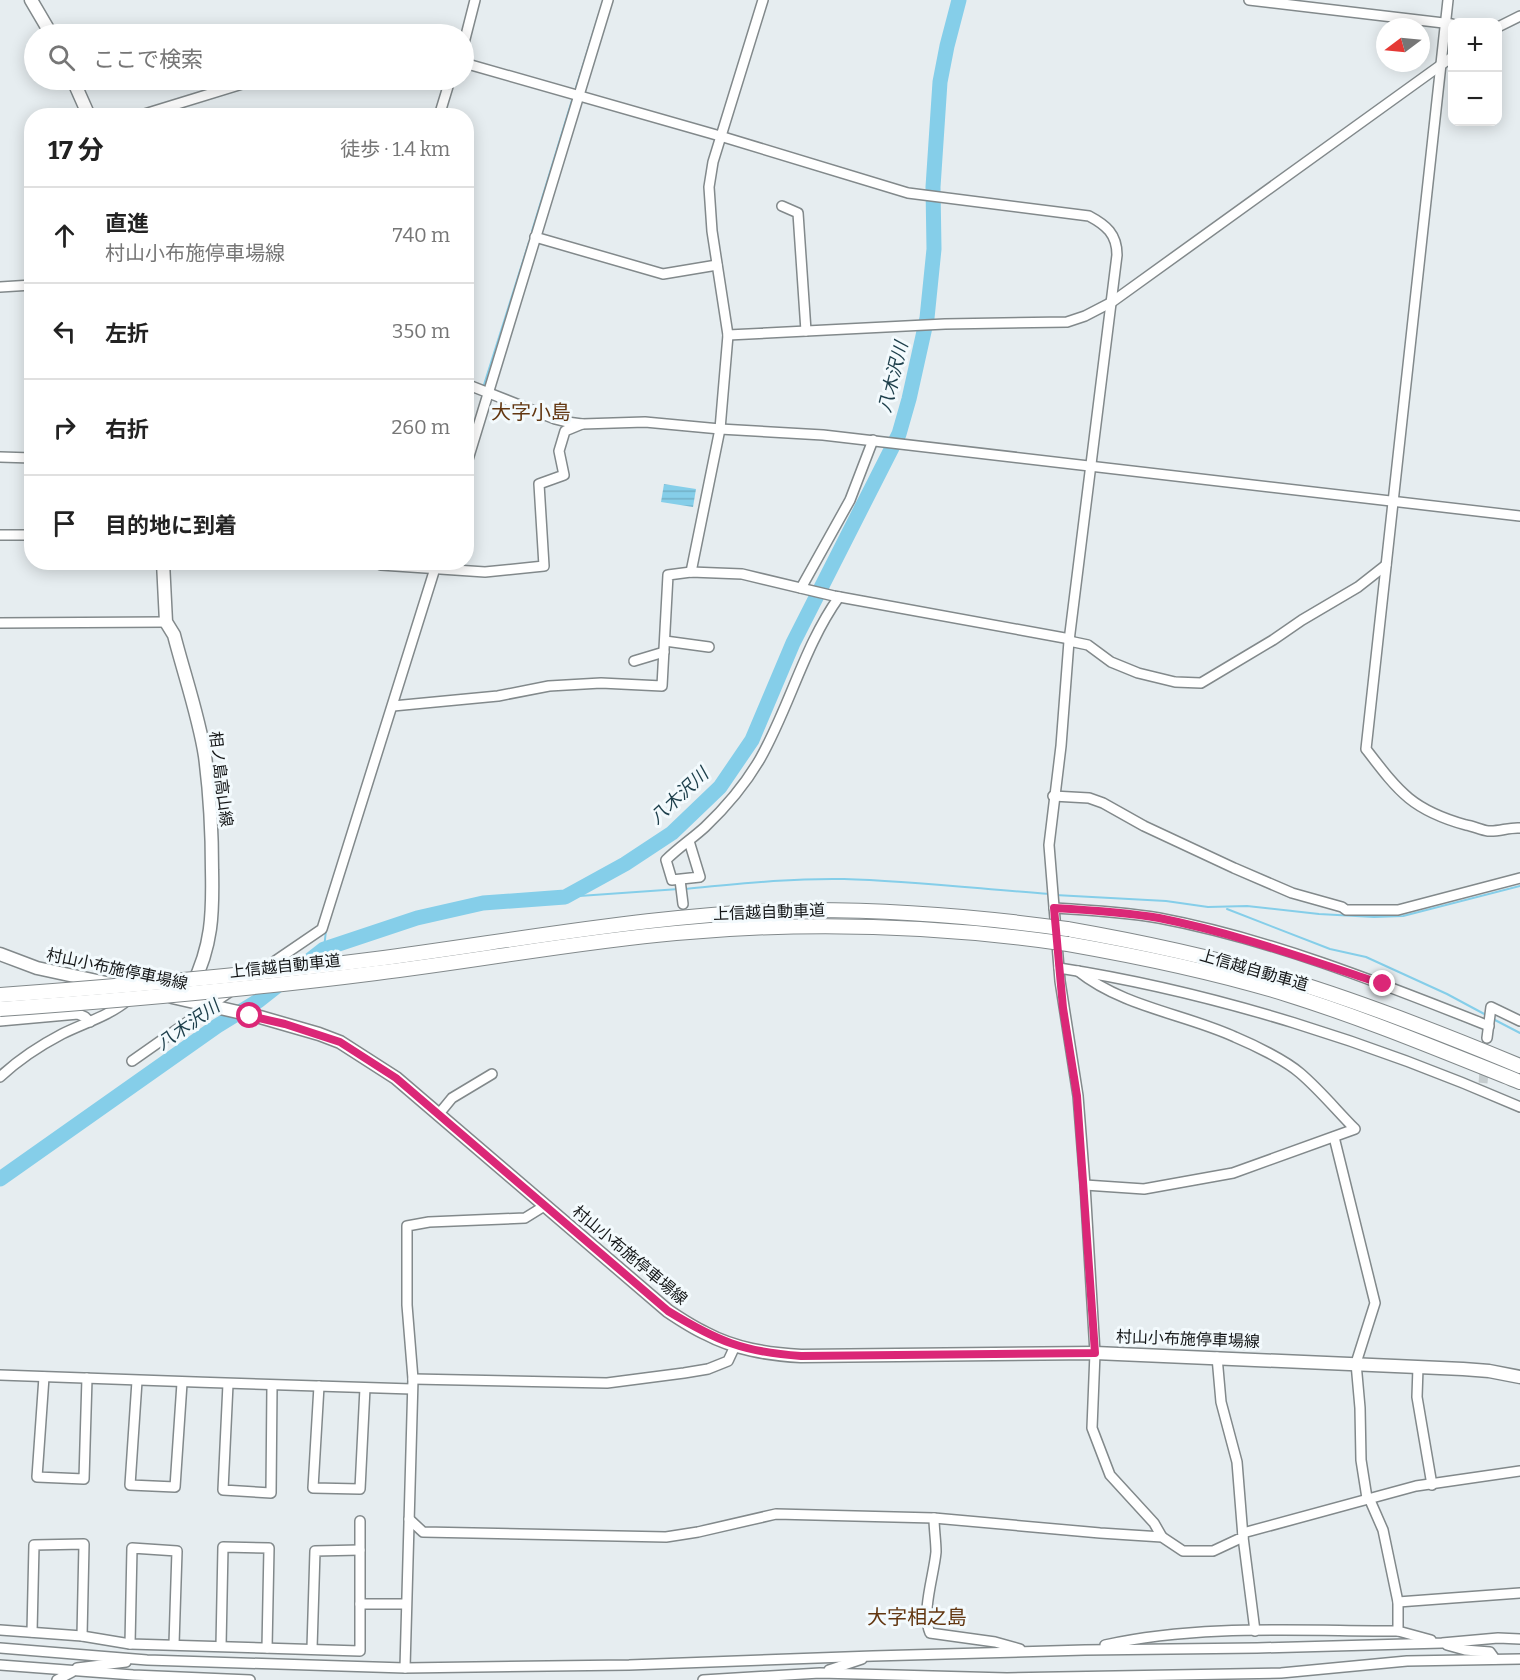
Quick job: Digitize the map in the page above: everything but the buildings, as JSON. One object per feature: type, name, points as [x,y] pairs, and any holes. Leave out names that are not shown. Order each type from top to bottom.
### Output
[{"type":"highway","name":"上信越自動車道","points":[[0,995],[257,972],[429,952],[625,924],[717,915],[808,910],[896,912],[981,918],[1067,929],[1200,956],[1286,979],[1383,1012],[1520,1066]]},
{"type":"highway","name":"上信越自動車道","points":[[0,1009],[328,979],[627,938],[720,929],[809,925],[895,927],[971,932],[1068,944],[1196,970],[1286,994],[1377,1025],[1520,1082]]},
{"type":"main road","points":[[31,0],[45,24]]},
{"type":"main road","points":[[77,90],[85,108]]},
{"type":"main road","name":"相ノ島高山線","points":[[163,570],[166,622],[174,635],[204,754],[210,806],[211,934],[204,959],[186,1000]]},
{"type":"main road","name":"村山小布施停車場線","points":[[0,954],[37,968],[285,1024],[340,1042],[396,1078],[668,1311],[705,1334],[735,1346],[770,1354],[801,1356],[1095,1353],[1217,1357],[1489,1371],[1520,1377]]},
{"type":"street","points":[[469,24],[475,0]]},
{"type":"street","points":[[474,439],[608,0]]},
{"type":"street","points":[[691,572],[720,429],[728,335],[712,231],[709,187],[720,136],[763,0]]},
{"type":"street","points":[[1249,0],[1448,23]]},
{"type":"street","points":[[1448,0],[1449,18]]},
{"type":"street","points":[[1502,25],[1520,16]]},
{"type":"street","points":[[1448,29],[1442,65],[1366,749],[1406,797],[1424,810],[1441,818],[1488,831],[1509,827],[1520,828]]},
{"type":"street","points":[[728,335],[945,324],[1067,322],[1085,316],[1112,302],[1448,60]]},
{"type":"street","points":[[474,66],[720,136],[908,193],[1089,216],[1108,227],[1117,245],[1112,302],[1070,640],[1049,845],[1059,968],[1077,1096],[1085,1185],[1095,1353],[1092,1428],[1110,1475],[1154,1522],[1162,1537],[1183,1551],[1213,1551],[1243,1535],[1368,1498],[1520,1471]]},
{"type":"street","points":[[164,108],[222,90]]},
{"type":"street","points":[[441,108],[447,90]]},
{"type":"street","points":[[782,206],[798,213],[806,331]]},
{"type":"street","points":[[535,237],[663,274],[717,265]]},
{"type":"street","points":[[0,287],[24,286]]},
{"type":"street","points":[[474,387],[555,419],[582,424],[645,422],[823,435],[1520,516]]},
{"type":"street","points":[[469,570],[485,572],[544,566],[539,484],[564,475],[559,451],[565,431],[582,424]]},
{"type":"street","points":[[801,588],[850,500],[876,441]]},
{"type":"street","points":[[0,457],[24,458]]},
{"type":"street","points":[[0,535],[24,535]]},
{"type":"street","points":[[393,706],[498,696],[549,686],[601,683],[662,686],[668,575],[691,572],[742,574],[836,597],[1070,640],[1088,645],[1111,662],[1138,673],[1175,682],[1201,683],[1229,668],[1302,620],[1358,587],[1386,565]]},
{"type":"street","points":[[132,1061],[196,1017],[207,1006],[322,929],[435,570]]},
{"type":"street","points":[[689,841],[699,878],[672,880],[666,860],[720,813],[759,760],[786,708],[814,638],[836,597]]},
{"type":"street","points":[[0,623],[166,622]]},
{"type":"street","points":[[665,641],[709,647]]},
{"type":"street","points":[[634,661],[664,652]]},
{"type":"street","points":[[1053,796],[1089,798],[1103,803],[1144,826],[1234,868],[1292,893],[1346,910],[1398,910],[1520,878]]},
{"type":"street","points":[[680,880],[682,904]]},
{"type":"street","points":[[1054,905],[1158,918],[1240,938],[1383,984],[1489,1026]]},
{"type":"street","points":[[1059,968],[1231,1005],[1296,1024],[1482,1087],[1520,1107]]},
{"type":"street","points":[[1078,971],[1093,983],[1123,996],[1233,1036],[1299,1072],[1355,1129],[1233,1173],[1144,1189],[1085,1185]]},
{"type":"street","points":[[0,1077],[60,1035],[117,1009],[140,991]]},
{"type":"street","points":[[1488,1038],[1491,1007],[1520,1021]]},
{"type":"street","points":[[0,1021],[78,1014],[90,1022]]},
{"type":"street","points":[[438,1114],[452,1098],[492,1074]]},
{"type":"street","points":[[1334,1137],[1375,1302],[1356,1363],[1361,1460],[1368,1498],[1383,1530],[1398,1602],[1398,1630]]},
{"type":"street","points":[[405,1668],[413,1379],[407,1305],[407,1226],[429,1222],[525,1218],[546,1205]]},
{"type":"street","points":[[413,1379],[607,1383],[715,1367],[729,1361],[735,1346]]},
{"type":"street","points":[[1217,1357],[1221,1402],[1237,1462],[1243,1535],[1256,1631]]},
{"type":"street","points":[[1418,1367],[1417,1397],[1432,1485]]},
{"type":"street","points":[[0,1375],[182,1383],[412,1389]]},
{"type":"street","points":[[44,1377],[37,1477],[84,1479],[87,1378]]},
{"type":"street","points":[[137,1381],[130,1485],[176,1486],[182,1383]]},
{"type":"street","points":[[228,1384],[223,1490],[271,1493],[272,1386]]},
{"type":"street","points":[[319,1386],[314,1488],[360,1490],[365,1388]]},
{"type":"street","points":[[409,1519],[423,1532],[666,1537],[699,1532],[776,1514],[933,1518],[1162,1537]]},
{"type":"street","points":[[933,1518],[936,1551],[928,1597],[930,1633],[995,1642],[1031,1652]]},
{"type":"street","points":[[0,1630],[82,1635],[130,1644],[360,1651],[360,1521]]},
{"type":"street","points":[[32,1632],[34,1545],[84,1544],[82,1635]]},
{"type":"street","points":[[221,1646],[222,1547],[269,1548],[267,1648]]},
{"type":"street","points":[[130,1644],[132,1548],[177,1551],[174,1644]]},
{"type":"street","points":[[312,1648],[315,1551],[360,1551]]},
{"type":"street","points":[[1398,1602],[1520,1593]]},
{"type":"street","points":[[360,1604],[405,1604]]},
{"type":"street","points":[[1085,1650],[1168,1634],[1398,1630],[1465,1650],[1490,1652],[1495,1659]]},
{"type":"street","points":[[0,1648],[147,1660],[405,1668],[629,1665],[873,1656],[1257,1648],[1520,1639]]},
{"type":"street","points":[[787,1680],[873,1656]]},
{"type":"street","points":[[703,1680],[820,1672],[1007,1678],[1269,1673],[1407,1661],[1520,1659]]},
{"type":"street","points":[[0,1665],[55,1675],[147,1660]]},
{"type":"street","points":[[55,1675],[72,1672],[250,1680]]},
{"type":"water","points":[[664,484],[696,489],[693,507],[661,502]]},
{"type":"waterway","name":"八木沢川","points":[[0,1179],[217,1026],[258,1001],[324,949],[417,918],[483,903],[565,897],[625,864],[672,833],[720,787],[752,740],[793,643],[899,434],[927,318],[934,249],[933,187],[940,82],[959,0]]},
{"type":"waterway","points":[[575,91],[599,14]]},
{"type":"waterway","points":[[532,231],[572,100]]},
{"type":"waterway","points":[[483,388],[529,242]]},
{"type":"waterway","points":[[684,889],[784,880],[844,879],[1050,894]]},
{"type":"waterway","points":[[1055,895],[1166,901],[1208,907],[1247,906],[1374,917],[1403,916],[1520,886]]},
{"type":"waterway","points":[[565,897],[679,889]]},
{"type":"waterway","points":[[1227,909],[1330,949],[1366,957],[1447,994],[1488,1016]]},
{"type":"waterway","points":[[324,949],[326,930]]},
{"type":"waterway","points":[[1493,1019],[1520,1033]]},
{"type":"tunnel","points":[[1483,1083],[1487,1038]]},
{"type":"district","name":"大字小島","points":[[531,412]]},
{"type":"district","name":"大字相之島","points":[[917,1617]]},
{"type":"route","points":[[250,1016],[319,1034],[340,1042],[364,1056],[396,1078],[668,1311],[705,1334],[735,1346],[770,1354],[801,1356],[1095,1353],[1077,1096],[1063,1008],[1054,908],[1098,910],[1158,918],[1202,928],[1284,951],[1383,984]]}]
